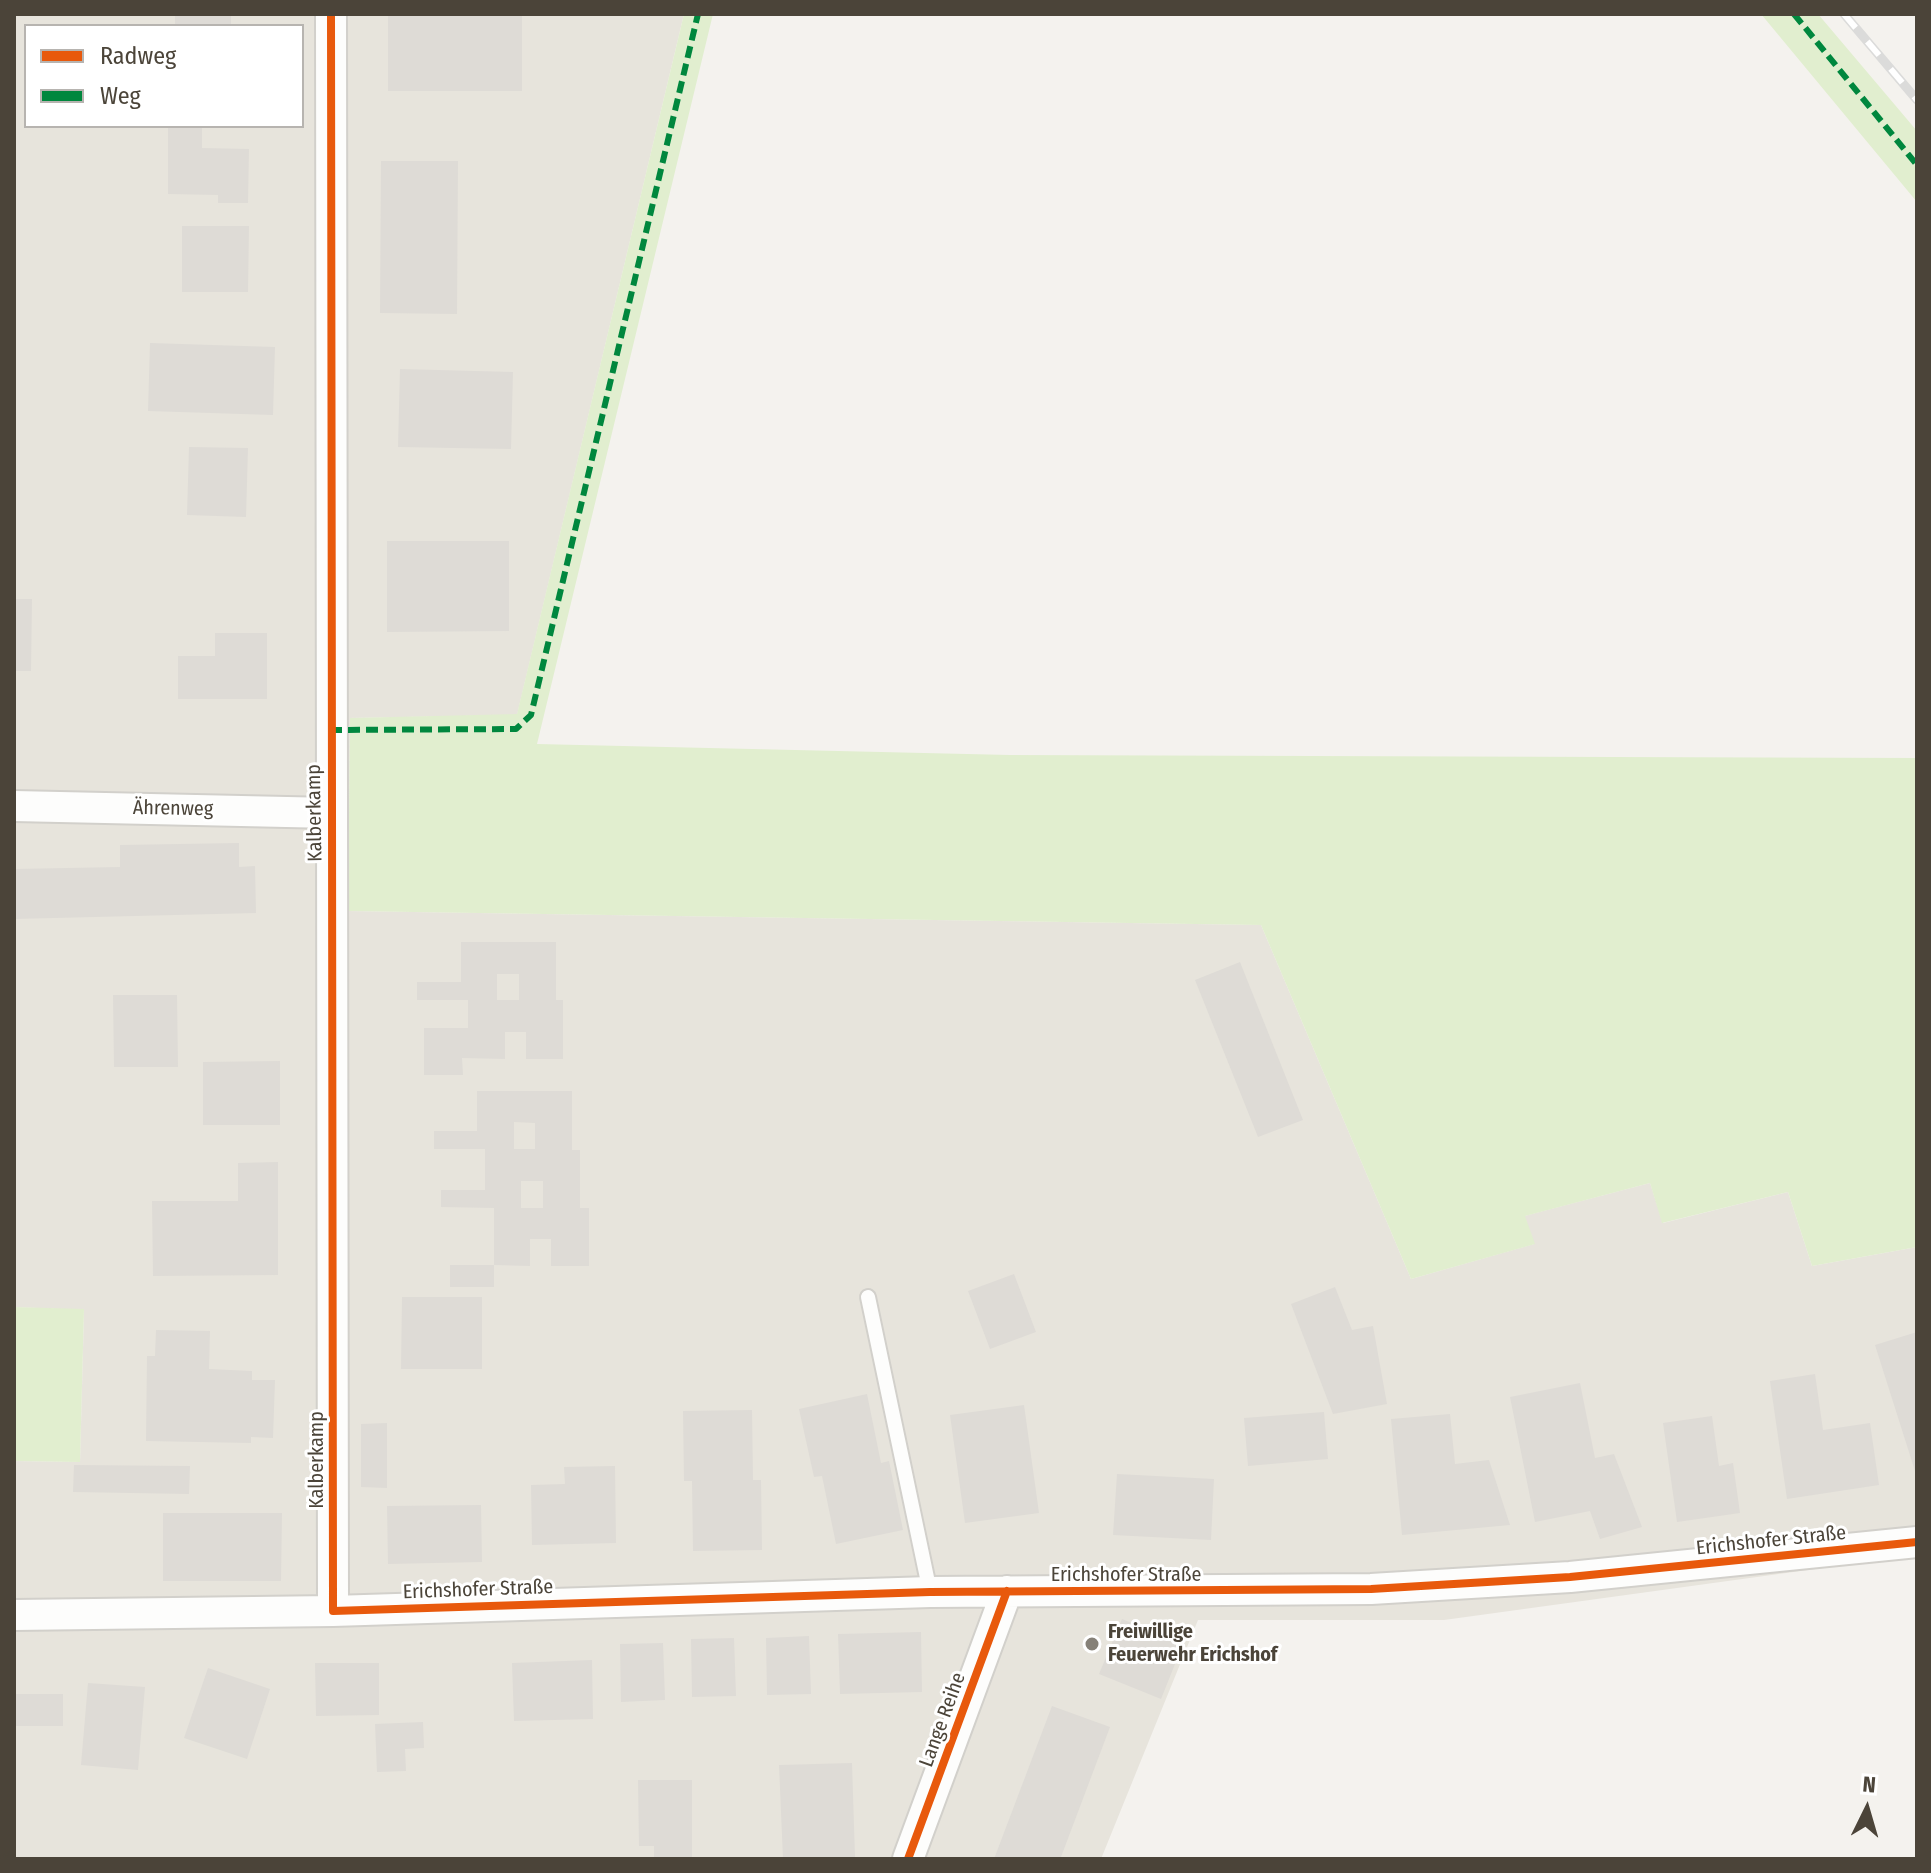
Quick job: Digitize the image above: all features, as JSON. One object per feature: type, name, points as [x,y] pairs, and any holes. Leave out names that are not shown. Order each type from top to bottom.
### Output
[{"type":"street","name":"Kalberkamp","points":[[331,14],[333,1611]]},
{"type":"street","name":"Ährenweg","points":[[14,806],[332,813]]},
{"type":"street","name":"Erichshofer Straße","points":[[14,1615],[333,1611],[930,1592],[1386,1588],[1570,1577],[1917,1542]]},
{"type":"street","name":"Lange Reihe","points":[[908,1859],[1007,1591]]},
{"type":"lane","points":[[868,1297],[930,1592]]},
{"type":"shaded area","points":[[14,14],[684,14],[517,715],[350,718],[349,911],[1261,925],[1411,1279],[1534,1244],[1524,1216],[1650,1183],[1663,1223],[1788,1192],[1812,1266],[1917,1247],[1917,1555],[1444,1620],[1198,1620],[1101,1859],[14,1859],[14,1461],[80,1462],[84,1310],[14,1307]]},
{"type":"green space","points":[[684,14],[713,14],[537,744],[1010,755],[1917,758],[1917,1247],[1812,1266],[1788,1192],[1662,1223],[1650,1183],[1525,1216],[1535,1244],[1411,1279],[1261,925],[348,911],[350,718],[517,714]]},
{"type":"green space","points":[[1761,14],[1818,14],[1917,131],[1917,202]]},
{"type":"green space","points":[[14,1307],[84,1309],[80,1462],[14,1461]]},
{"type":"building","points":[[175,15],[231,16],[231,24],[175,24]]},
{"type":"building","points":[[522,15],[522,91],[388,91],[388,16]]},
{"type":"building","points":[[168,128],[202,128],[202,148],[249,149],[248,203],[218,203],[218,195],[168,194]]},
{"type":"building","points":[[381,161],[458,161],[457,314],[380,313]]},
{"type":"building","points":[[182,226],[249,226],[248,292],[182,292]]},
{"type":"building","points":[[150,343],[275,347],[273,415],[148,411]]},
{"type":"building","points":[[400,369],[513,372],[511,449],[398,447]]},
{"type":"building","points":[[189,447],[248,448],[246,517],[187,515]]},
{"type":"building","points":[[387,541],[509,541],[509,631],[387,632]]},
{"type":"building","points":[[14,599],[32,599],[31,671],[14,671]]},
{"type":"building","points":[[215,633],[267,633],[267,699],[178,699],[178,656],[215,656]]},
{"type":"building","points":[[239,843],[239,867],[255,866],[256,913],[14,919],[14,869],[120,867],[120,845]]},
{"type":"building","points":[[461,942],[556,942],[556,1000],[563,1000],[563,1059],[526,1059],[526,1032],[505,1032],[505,1059],[462,1058],[463,1075],[424,1075],[424,1028],[468,1028],[468,1000],[417,1000],[417,982],[461,982]],"holes":[[[497,974],[519,974],[519,1000],[497,1000]]]},
{"type":"building","points":[[1240,962],[1303,1120],[1258,1137],[1195,980]]},
{"type":"building","points":[[113,995],[177,995],[178,1067],[114,1067]]},
{"type":"building","points":[[280,1061],[280,1125],[203,1125],[203,1062]]},
{"type":"building","points":[[477,1091],[572,1091],[572,1150],[580,1150],[580,1208],[589,1208],[589,1266],[551,1266],[551,1239],[530,1239],[530,1266],[494,1265],[494,1208],[441,1207],[441,1190],[485,1190],[485,1149],[434,1149],[434,1131],[477,1131]],"holes":[[[514,1122],[535,1123],[535,1149],[514,1149]],[[521,1181],[543,1181],[543,1208],[521,1208]]]},
{"type":"building","points":[[278,1162],[278,1275],[153,1276],[152,1201],[238,1201],[238,1163]]},
{"type":"building","points":[[450,1265],[494,1265],[494,1287],[450,1287]]},
{"type":"building","points":[[1014,1274],[1036,1332],[990,1349],[968,1291]]},
{"type":"building","points":[[1335,1287],[1352,1330],[1373,1326],[1387,1404],[1333,1414],[1291,1304]]},
{"type":"building","points":[[402,1297],[482,1297],[482,1369],[401,1369]]},
{"type":"building","points":[[156,1330],[210,1331],[209,1369],[252,1371],[252,1380],[275,1380],[273,1438],[251,1437],[251,1443],[146,1441],[147,1356],[155,1356]]},
{"type":"building","points":[[1917,1332],[1917,1470],[1915,1471],[1875,1345]]},
{"type":"building","points":[[1815,1374],[1823,1430],[1870,1423],[1879,1485],[1787,1499],[1770,1381]]},
{"type":"building","points":[[1580,1383],[1595,1458],[1614,1454],[1642,1527],[1600,1539],[1590,1511],[1535,1522],[1510,1397]]},
{"type":"building","points":[[867,1394],[881,1463],[889,1461],[903,1530],[836,1544],[822,1476],[814,1477],[799,1409]]},
{"type":"building","points":[[1024,1405],[1039,1513],[965,1523],[950,1415]]},
{"type":"building","points":[[752,1410],[753,1480],[761,1480],[762,1550],[693,1551],[692,1481],[684,1481],[683,1411]]},
{"type":"building","points":[[1324,1412],[1328,1459],[1248,1466],[1244,1418]]},
{"type":"building","points":[[1450,1414],[1455,1464],[1489,1460],[1510,1525],[1402,1535],[1391,1419]]},
{"type":"building","points":[[1712,1416],[1719,1466],[1733,1463],[1740,1513],[1677,1522],[1663,1423]]},
{"type":"building","points":[[387,1423],[387,1488],[361,1487],[361,1424]]},
{"type":"building","points":[[74,1465],[190,1466],[189,1494],[73,1492]]},
{"type":"building","points":[[615,1466],[616,1543],[532,1545],[531,1485],[565,1484],[564,1467]]},
{"type":"building","points":[[1117,1474],[1214,1479],[1211,1540],[1113,1535]]},
{"type":"building","points":[[481,1505],[482,1562],[388,1564],[387,1506]]},
{"type":"building","points":[[163,1513],[282,1513],[281,1581],[163,1581]]},
{"type":"building","points":[[1122,1619],[1183,1644],[1161,1699],[1099,1674]]},
{"type":"building","points":[[921,1632],[922,1692],[840,1694],[838,1634]]},
{"type":"building","points":[[809,1636],[811,1694],[767,1695],[766,1638]]},
{"type":"building","points":[[734,1638],[736,1696],[692,1697],[691,1639]]},
{"type":"building","points":[[663,1643],[665,1700],[621,1702],[620,1644]]},
{"type":"building","points":[[592,1660],[593,1719],[514,1721],[512,1663]]},
{"type":"building","points":[[315,1663],[379,1663],[379,1715],[316,1716]]},
{"type":"building","points":[[208,1668],[270,1689],[247,1759],[184,1738]]},
{"type":"building","points":[[88,1683],[145,1687],[138,1770],[81,1765]]},
{"type":"building","points":[[14,1694],[63,1694],[63,1726],[14,1726]]},
{"type":"building","points":[[1052,1706],[1110,1727],[1061,1857],[994,1859]]},
{"type":"building","points":[[423,1722],[424,1748],[405,1749],[406,1771],[377,1772],[375,1724]]},
{"type":"building","points":[[852,1763],[855,1857],[783,1859],[779,1765]]},
{"type":"building","points":[[638,1780],[692,1780],[692,1859],[654,1859],[654,1846],[639,1846]]},
{"type":"railway","points":[[1844,14],[1917,100]]},
{"type":"marked path","points":[[330,730],[516,729],[531,715],[698,14]]},
{"type":"marked path","points":[[1794,14],[1917,165]]},
{"type":"cycle path","points":[[331,14],[333,1611],[930,1592],[1371,1589],[1570,1577],[1917,1542]]},
{"type":"cycle path","points":[[908,1859],[1007,1591]]},
{"type":"place","name":"Freiwillige Feuerwehr Erichshof","points":[[1092,1644]]}]
